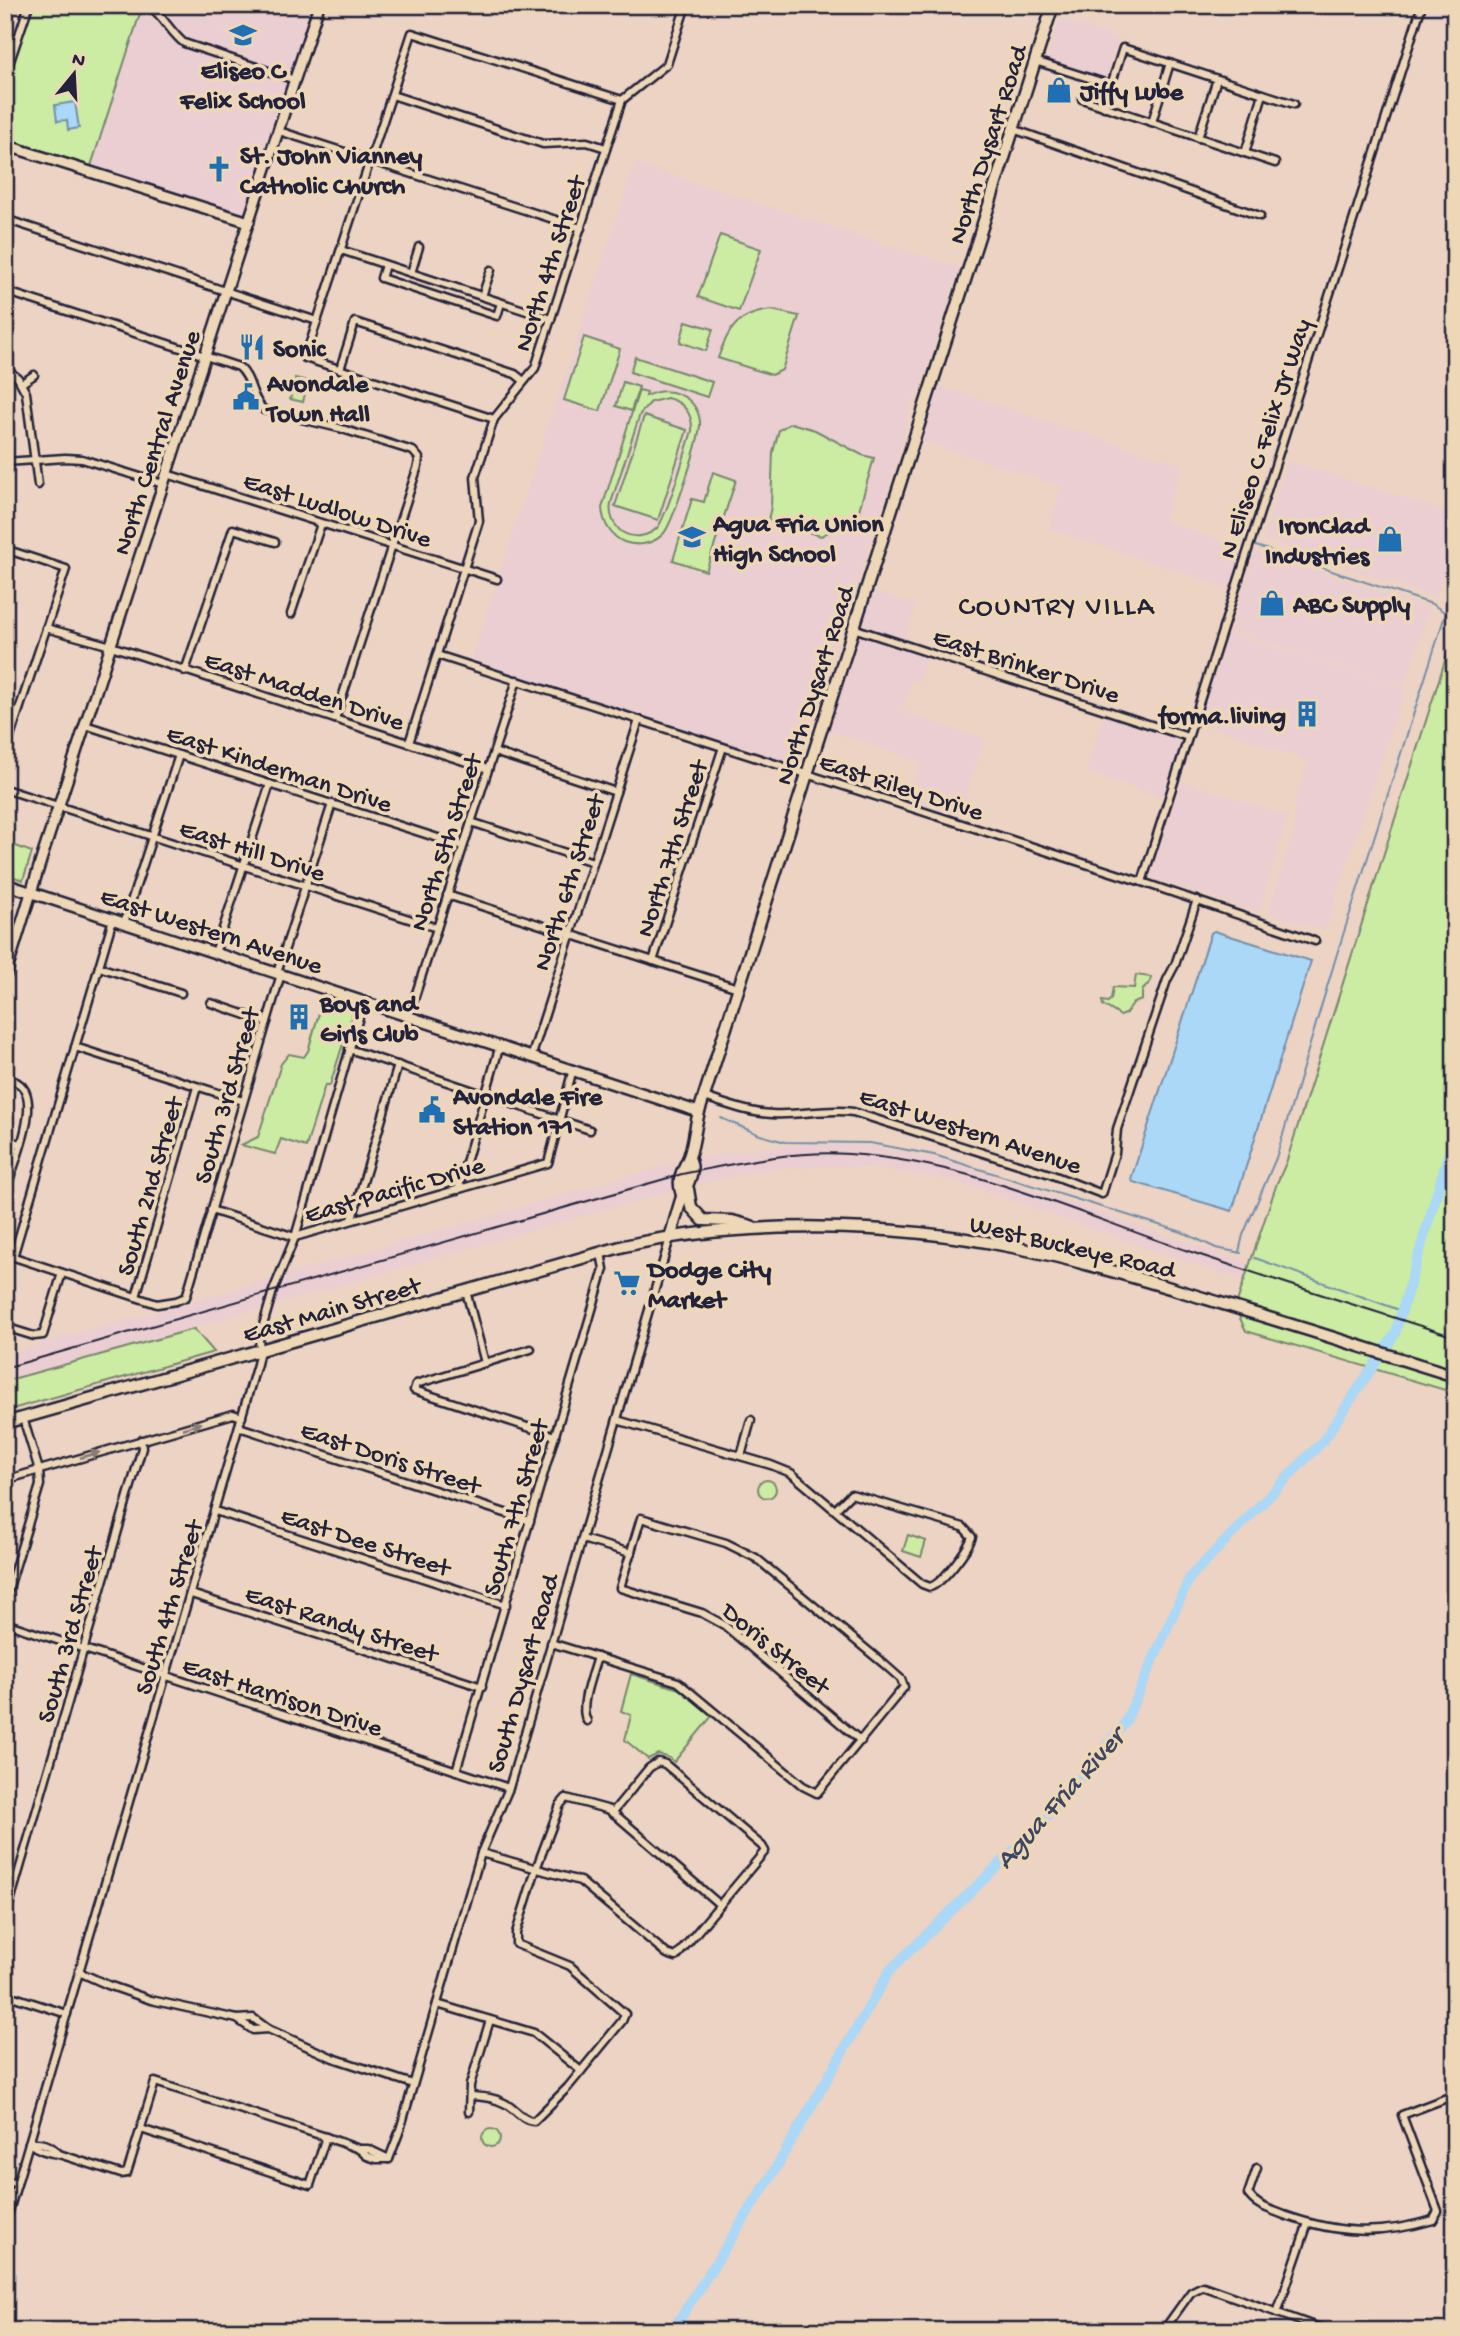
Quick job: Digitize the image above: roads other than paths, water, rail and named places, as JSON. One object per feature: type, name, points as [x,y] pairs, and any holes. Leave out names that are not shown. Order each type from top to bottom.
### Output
[{"type":"main road","name":"North Dysart Road","points":[[704,1097],[1053,5]]},
{"type":"main road","name":"South Dysart Road","points":[[670,1238],[693,1166],[689,1158],[704,1097]]},
{"type":"main road","points":[[685,1192],[691,1207],[703,1220],[732,1221],[762,1228]]},
{"type":"main road","name":"West Buckeye Road","points":[[670,1238],[762,1228],[888,1232],[1012,1247],[1105,1269],[1455,1376]]},
{"type":"main road","name":"East Main Street","points":[[5,1423],[601,1253],[670,1238]]},
{"type":"street","points":[[5,76],[29,5]]},
{"type":"street","points":[[148,5],[160,14],[184,43],[295,80]]},
{"type":"street","name":"North Central Avenue","points":[[5,978],[319,5]]},
{"type":"street","points":[[494,419],[305,358],[412,33],[622,100],[667,64],[687,5]]},
{"type":"street","name":"N Eliseo C Felix Jr Way","points":[[1142,882],[1422,5]]},
{"type":"street","points":[[1104,107],[1123,48],[1294,104]]},
{"type":"street","points":[[1035,61],[1111,85]]},
{"type":"street","points":[[1152,122],[1170,63]]},
{"type":"street","points":[[1198,138],[1217,79]]},
{"type":"street","points":[[1245,153],[1263,94]]},
{"type":"street","points":[[392,95],[543,144],[587,142],[606,148]]},
{"type":"street","points":[[1082,99],[1275,163]]},
{"type":"street","name":"North 4th Street","points":[[409,743],[480,522],[475,477],[494,419],[535,368],[622,100]]},
{"type":"street","points":[[1013,129],[1260,216]]},
{"type":"street","points":[[278,131],[581,228]]},
{"type":"street","points":[[5,145],[249,222]]},
{"type":"street","points":[[5,219],[317,321]]},
{"type":"street","points":[[411,273],[419,247]]},
{"type":"street","points":[[341,250],[551,319]]},
{"type":"street","points":[[385,265],[381,278],[497,316],[501,303]]},
{"type":"street","points":[[482,296],[491,270]]},
{"type":"street","points":[[5,291],[244,370],[256,402],[264,410],[339,428],[412,451],[419,458],[393,546],[335,719]]},
{"type":"street","points":[[340,369],[355,322],[515,374],[524,381]]},
{"type":"street","points":[[5,368],[22,383],[26,393],[38,485]]},
{"type":"street","points":[[22,383],[34,375]]},
{"type":"street","points":[[5,462],[82,459],[163,484]]},
{"type":"street","name":"East Ludlow Drive","points":[[167,474],[497,579]]},
{"type":"street","points":[[291,614],[321,524]]},
{"type":"street","points":[[185,671],[233,529],[275,542]]},
{"type":"street","points":[[5,549],[66,569],[5,752]]},
{"type":"street","name":"East Madden Drive","points":[[46,628],[111,646],[488,769]]},
{"type":"street","name":"East Brinker Drive","points":[[853,628],[1188,737]]},
{"type":"street","name":"East Riley Drive","points":[[438,655],[1142,882],[1315,941]]},
{"type":"street","name":"North 5th Street","points":[[409,1015],[517,680]]},
{"type":"street","name":"North 6th Street","points":[[531,1055],[639,720]]},
{"type":"street","points":[[5,723],[14,726]]},
{"type":"street","name":"East Kinderman Drive","points":[[85,725],[463,846]]},
{"type":"street","name":"North 7th Street","points":[[653,961],[723,747]]},
{"type":"street","points":[[494,752],[616,792]]},
{"type":"street","points":[[124,923],[179,755]]},
{"type":"street","points":[[215,953],[270,784]]},
{"type":"street","name":"East Hill Drive","points":[[5,789],[437,928]]},
{"type":"street","name":"South 3rd Street","points":[[136,1297],[157,1304],[186,1297],[305,886],[332,804]]},
{"type":"street","points":[[471,822],[593,862]]},
{"type":"street","name":"East Western Avenue","points":[[5,884],[699,1112]]},
{"type":"street","points":[[447,895],[738,988]]},
{"type":"street","name":"East Western Avenue","points":[[704,1097],[744,1110],[771,1114],[835,1110],[853,1112],[1050,1174],[1102,1194],[1115,1153],[1117,1129],[1196,900]]},
{"type":"street","points":[[13,1257],[113,919]]},
{"type":"street","points":[[99,967],[181,993]]},
{"type":"street","name":"South 4th Street","points":[[5,2225],[242,1417],[260,1350],[259,1339],[273,1292],[295,1237],[364,1000]]},
{"type":"street","points":[[211,1003],[267,1021]]},
{"type":"street","points":[[458,1190],[500,1045]]},
{"type":"street","points":[[75,1047],[243,1101]]},
{"type":"street","points":[[349,1049],[561,1118],[590,1130]]},
{"type":"street","points":[[352,1219],[398,1065]]},
{"type":"street","points":[[561,1118],[573,1069]]},
{"type":"street","points":[[5,1077],[21,1085],[27,1097],[27,1119],[5,1191]]},
{"type":"street","name":"South 2nd Street","points":[[136,1297],[197,1087]]},
{"type":"street","name":"East Pacific Drive","points":[[211,1210],[295,1237],[548,1163],[561,1118]]},
{"type":"street","points":[[5,1140],[20,1144]]},
{"type":"street","name":"South Dysart Road","points":[[326,2137],[359,2149],[376,2160],[389,2159],[400,2130],[481,1853],[509,1788],[670,1238]]},
{"type":"street","name":"South 7th Street","points":[[456,1771],[604,1269],[601,1253]]},
{"type":"street","points":[[5,1254],[136,1297]]},
{"type":"street","points":[[5,1327],[34,1336],[43,1335],[62,1273]]},
{"type":"street","points":[[466,1291],[485,1363]]},
{"type":"street","points":[[531,1349],[416,1384],[414,1390],[555,1436]]},
{"type":"street","points":[[5,1480],[233,1414],[242,1417]]},
{"type":"street","points":[[5,1601],[40,1485],[39,1470],[23,1418]]},
{"type":"street","points":[[617,1420],[741,1456],[792,1474],[922,1584],[930,1587],[938,1584],[966,1549],[972,1537],[963,1527],[851,1494],[835,1510]]},
{"type":"street","points":[[741,1456],[751,1420]]},
{"type":"street","name":"East Doris Street","points":[[239,1427],[530,1521]]},
{"type":"street","name":"South 3rd Street","points":[[5,1919],[142,1448],[141,1440]]},
{"type":"street","name":"East Dee Street","points":[[215,1511],[506,1605]]},
{"type":"street","points":[[551,1643],[678,1682],[803,1786],[817,1793],[904,1687],[901,1679],[884,1664],[757,1558],[726,1543],[641,1518],[631,1553],[582,1539]]},
{"type":"street","name":"Doris Street","points":[[631,1553],[620,1588],[702,1613],[724,1625],[861,1741]]},
{"type":"street","name":"East Randy Street","points":[[191,1594],[482,1686]]},
{"type":"street","name":"East Harrison Drive","points":[[5,1623],[166,1678],[509,1788]]},
{"type":"street","points":[[587,1720],[584,1716],[584,1704],[597,1657]]},
{"type":"street","points":[[481,1853],[580,1881],[667,1954],[676,1957],[765,1851],[665,1764],[657,1762],[612,1813]]},
{"type":"street","points":[[470,2096],[504,2102],[531,2122],[568,2087],[625,2014],[570,1966],[516,1944],[516,1933],[536,1869],[560,1805],[566,1798],[612,1813],[720,1905]]},
{"type":"street","points":[[79,1972],[151,2000],[237,2019],[253,2018],[268,2029],[345,2062],[413,2084]]},
{"type":"street","points":[[5,1994],[67,2014]]},
{"type":"street","points":[[437,2004],[541,2036],[581,2071]]},
{"type":"street","points":[[237,2019],[253,2030],[268,2029]]},
{"type":"street","points":[[469,2112],[470,2085],[490,2020]]},
{"type":"street","points":[[29,2143],[36,2149],[121,2174],[127,2173],[155,2082],[326,2137],[310,2185],[141,2129]]},
{"type":"street","points":[[1257,2168],[1248,2194],[1255,2204],[1308,2223],[1353,2232],[1380,2232],[1433,2220],[1438,2211],[1402,2115],[1452,2096],[1455,2104]]},
{"type":"street","points":[[5,2180],[18,2184]]},
{"type":"street","points":[[1277,2312],[1308,2223]]},
{"type":"street","points":[[1163,2331],[1191,2292],[1203,2286],[1328,2331]]},
{"type":"water","points":[[75,102],[79,128],[68,130],[67,120],[57,121],[55,105]]},
{"type":"water","points":[[1214,931],[1311,961],[1232,1211],[1133,1182],[1131,1179],[1211,933]]},
{"type":"waterway","points":[[1256,546],[1432,604],[1446,613]]},
{"type":"waterway","points":[[1239,1252],[1243,1235],[1276,1158],[1336,957],[1455,584]]},
{"type":"waterway","points":[[721,1118],[760,1135],[785,1142],[870,1143],[934,1155],[1182,1232],[1216,1248],[1241,1253]]},
{"type":"waterway","name":"Agua Fria River","points":[[672,2331],[770,2178],[890,1970],[1046,1819],[1125,1723],[1190,1577],[1323,1441],[1395,1334],[1455,1132]]},
{"type":"waterway","points":[[1255,1258],[1402,1311]]},
{"type":"railway","points":[[5,1368],[682,1174],[765,1158],[828,1153],[891,1158],[971,1176],[1204,1256],[1455,1337]]},
{"type":"place","name":"Eliseo C Felix School","points":[[243,35]]},
{"type":"place","name":"Jiffy Lube","points":[[1059,90]]},
{"type":"place","name":"St. John Vianney Catholic Church","points":[[219,169]]},
{"type":"place","name":"Sonic","points":[[252,347]]},
{"type":"place","name":"Avondale Town Hall","points":[[246,397]]},
{"type":"place","name":"Agua Fria Union High School","points":[[692,537]]},
{"type":"place","name":"IronClad Industries","points":[[1390,539]]},
{"type":"place","name":"ABC Supply","points":[[1272,603]]},
{"type":"place","name":"forma.living","points":[[1307,714]]},
{"type":"place","name":"Boys and Girls Club","points":[[299,1017]]},
{"type":"place","name":"Avondale Fire Station 171","points":[[432,1110]]},
{"type":"place","name":"Dodge City Market","points":[[627,1283]]},
{"type":"district","name":"COUNTRY VILLA","points":[[1057,604]]}]
